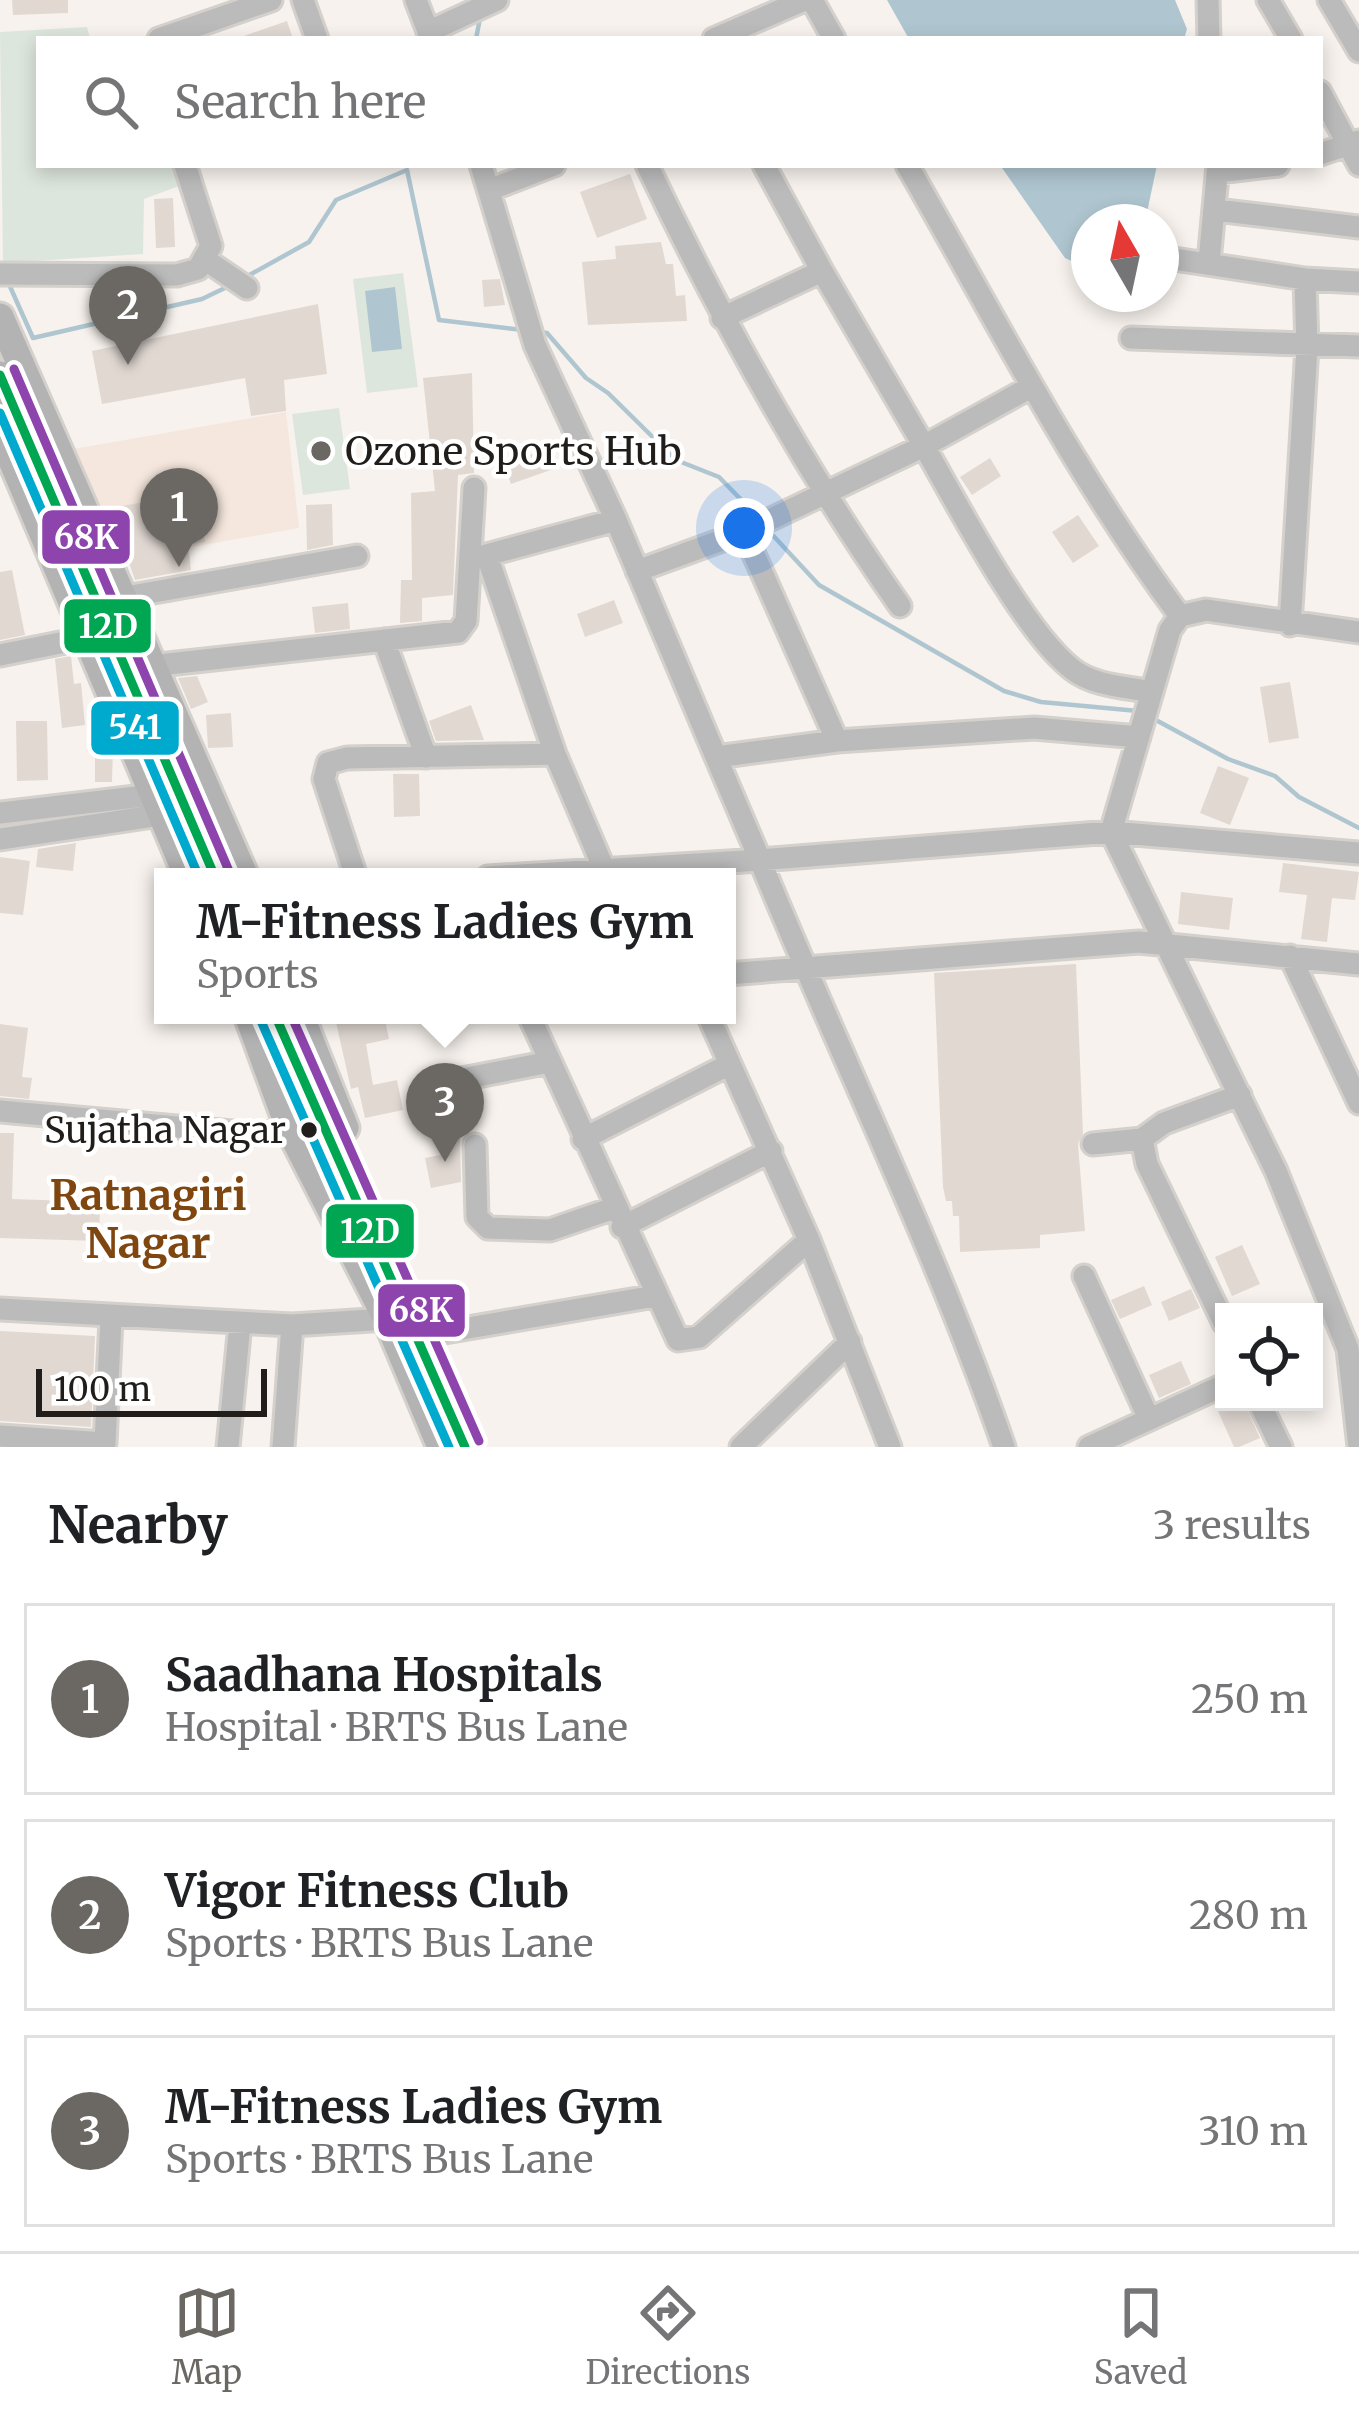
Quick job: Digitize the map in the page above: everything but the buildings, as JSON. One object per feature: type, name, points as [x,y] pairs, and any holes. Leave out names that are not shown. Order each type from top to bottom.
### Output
[{"type":"main road","points":[[0,317],[241,868]]},
{"type":"main road","points":[[0,375],[117,658],[211,868]]},
{"type":"main road","points":[[0,432],[184,868]]},
{"type":"main road","points":[[251,1024],[290,1130],[387,1319],[441,1447]]},
{"type":"main road","points":[[279,1024],[465,1447]]},
{"type":"main road","points":[[304,1024],[482,1447]]},
{"type":"street","points":[[167,36],[271,0]]},
{"type":"street","points":[[303,0],[316,36]]},
{"type":"street","points":[[416,0],[430,36],[485,6]]},
{"type":"street","points":[[722,36],[808,0],[832,36]]},
{"type":"street","points":[[1208,0],[1209,36]]},
{"type":"street","points":[[1268,0],[1289,36]]},
{"type":"street","points":[[1329,0],[1359,51]]},
{"type":"street","points":[[1323,97],[1356,151],[1323,154]]},
{"type":"street","points":[[8,274],[177,275],[198,269],[211,246],[186,168]]},
{"type":"street","points":[[482,168],[531,331],[638,571],[804,969],[956,1307],[1004,1447]]},
{"type":"street","points":[[489,190],[546,168]]},
{"type":"street","points":[[648,168],[722,318],[824,497],[900,606]]},
{"type":"street","points":[[766,168],[981,544],[1067,664],[1095,680],[1150,697]]},
{"type":"street","points":[[909,168],[1029,388],[1110,521],[1180,616]]},
{"type":"street","points":[[1209,262],[1218,168]]},
{"type":"street","points":[[1216,210],[1359,227]]},
{"type":"street","points":[[1179,259],[1305,279],[1359,282]]},
{"type":"street","points":[[206,260],[247,288]]},
{"type":"street","points":[[722,318],[822,271]]},
{"type":"street","points":[[1290,625],[1307,347],[1305,279]]},
{"type":"street","points":[[1131,338],[1359,346]]},
{"type":"street","points":[[638,571],[824,497],[1029,388]]},
{"type":"street","points":[[474,488],[480,558],[604,868]]},
{"type":"street","points":[[480,558],[616,520]]},
{"type":"street","points":[[756,527],[837,741]]},
{"type":"street","points":[[120,598],[357,556]]},
{"type":"street","points":[[150,666],[462,629],[480,558]]},
{"type":"street","points":[[1180,616],[1206,610],[1359,632]]},
{"type":"street","points":[[1180,616],[1150,697],[1111,832],[1169,944],[1354,1347],[1359,1447]]},
{"type":"street","points":[[0,655],[85,638]]},
{"type":"street","points":[[384,640],[426,757]]},
{"type":"street","points":[[716,758],[837,741],[1034,728],[1140,734]]},
{"type":"street","points":[[353,868],[325,767],[347,758],[556,754]]},
{"type":"street","points":[[0,813],[157,805]]},
{"type":"street","points":[[0,839],[157,805]]},
{"type":"street","points":[[621,868],[1111,832],[1359,854]]},
{"type":"street","points":[[736,973],[1097,943],[1169,944],[1359,964]]},
{"type":"street","points":[[1290,956],[1350,1064],[1359,1103]]},
{"type":"street","points":[[533,1024],[675,1337],[693,1341],[809,1240]]},
{"type":"street","points":[[712,1024],[809,1240],[890,1447]]},
{"type":"street","points":[[436,1084],[550,1062]]},
{"type":"street","points":[[583,1139],[730,1064]]},
{"type":"street","points":[[1093,1144],[1142,1139],[1164,1123],[1240,1095]]},
{"type":"street","points":[[0,1111],[254,1134],[290,1130]]},
{"type":"street","points":[[1142,1139],[1147,1164],[1215,1304]]},
{"type":"street","points":[[475,1144],[477,1217],[488,1228],[550,1230],[618,1217],[771,1151]]},
{"type":"street","points":[[1084,1276],[1149,1419]]},
{"type":"street","points":[[433,1334],[656,1296]]},
{"type":"street","points":[[0,1309],[240,1324],[387,1319]]},
{"type":"street","points":[[0,1436],[104,1445],[111,1319]]},
{"type":"street","points":[[228,1447],[240,1324]]},
{"type":"street","points":[[283,1447],[292,1325]]},
{"type":"street","points":[[741,1447],[850,1342]]},
{"type":"street","points":[[1089,1447],[1215,1389]]},
{"type":"street","points":[[1263,1411],[1281,1447]]},
{"type":"shaded area","points":[[87,27],[89,36],[36,36],[36,168],[175,168],[179,186],[144,199],[143,254],[3,263],[0,32]]},
{"type":"shaded area","points":[[403,273],[418,387],[367,393],[353,279]]},
{"type":"shaded area","name":"Ozone Sports Hub","points":[[339,408],[350,489],[303,495],[292,414]]},
{"type":"shaded area","points":[[286,412],[299,528],[118,560],[73,449]]},
{"type":"water","points":[[887,0],[1175,0],[1187,29],[1185,36],[907,36]]},
{"type":"water","points":[[1002,168],[1156,168],[1149,204],[1071,204],[1071,261]]},
{"type":"water","points":[[395,287],[402,349],[372,352],[365,291]]},
{"type":"waterway","points":[[477,36],[480,18]]},
{"type":"waterway","points":[[244,278],[309,242],[336,200],[407,170],[439,320],[522,330]]},
{"type":"waterway","points":[[8,282],[33,338],[202,299],[229,286]]},
{"type":"waterway","points":[[540,332],[547,333],[586,378],[608,393],[676,460],[719,477],[756,515]]},
{"type":"waterway","points":[[767,529],[819,585],[1004,691],[1041,702],[1138,711]]},
{"type":"waterway","points":[[1154,719],[1228,759],[1275,776],[1299,797],[1359,828]]},
{"type":"transit line","name":"68K","points":[[14,369],[228,868]]},
{"type":"transit line","name":"12D","points":[[0,375],[211,868]]},
{"type":"transit line","name":"541","points":[[0,413],[195,868]]},
{"type":"transit line","name":"541","points":[[262,1024],[449,1447]]},
{"type":"transit line","name":"12D","points":[[279,1024],[465,1447]]},
{"type":"transit line","name":"68K","points":[[295,1024],[479,1441]]},
{"type":"place","name":"Vigor Fitness Club","points":[[128,365]]},
{"type":"place","name":"Ozone Sports Hub","points":[[321,451]]},
{"type":"place","name":"Saadhana Hospitals","points":[[179,567]]},
{"type":"place","name":"Sujatha Nagar","points":[[309,1130]]},
{"type":"place","name":"M-Fitness Ladies Gym","points":[[445,1162]]},
{"type":"district","name":"Ratnagiri Nagar","points":[[148,1219]]}]
